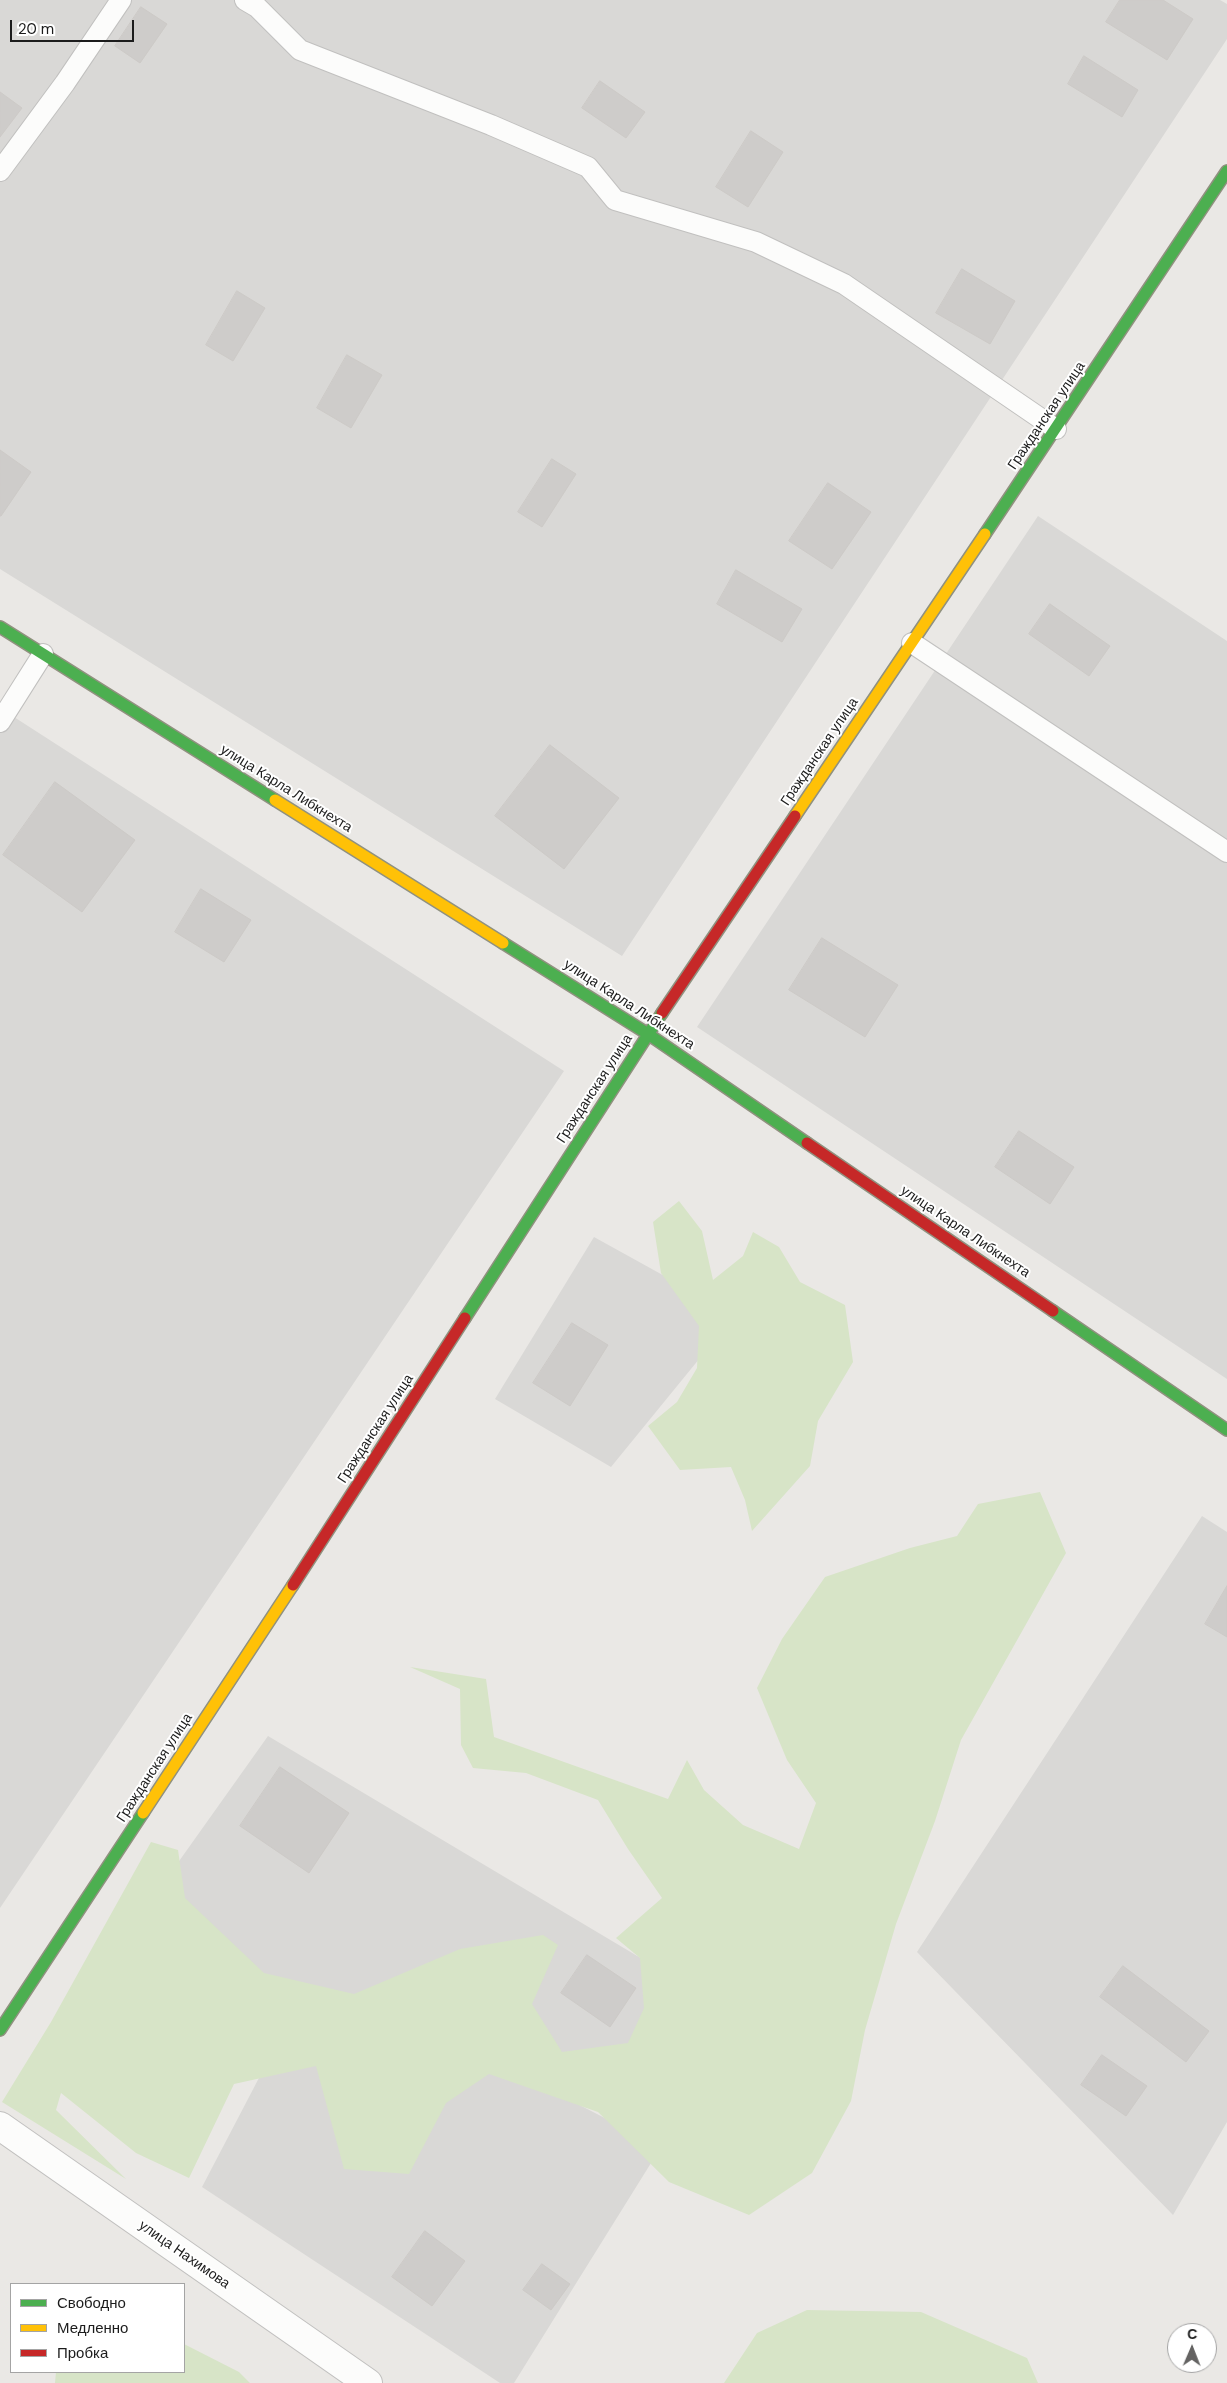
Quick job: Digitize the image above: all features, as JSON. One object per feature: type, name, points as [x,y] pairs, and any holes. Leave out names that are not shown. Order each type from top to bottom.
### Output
[{"type":"street","name":"Гражданская улица","points":[[0,2030],[300,1575],[648,1034],[1056,429],[1227,171]]},
{"type":"street","name":"улица Карла Либкнехта","points":[[0,628],[648,1034],[1227,1430]]},
{"type":"street","name":"улица Нахимова","points":[[0,2126],[368,2383]]},
{"type":"lane","points":[[0,171],[65,84],[121,0]]},
{"type":"lane","points":[[245,0],[257,7],[300,50],[491,125],[588,167],[615,200],[756,242],[844,284],[1056,429]]},
{"type":"lane","points":[[912,642],[1227,852]]},
{"type":"lane","points":[[0,722],[43,654]]},
{"type":"shaded area","points":[[0,0],[1220,0],[1227,4],[1227,39],[622,956],[0,569]]},
{"type":"shaded area","points":[[1038,516],[1227,641],[1227,1379],[697,1027]]},
{"type":"shaded area","points":[[0,708],[564,1071],[0,1908]]},
{"type":"shaded area","points":[[594,1237],[735,1315],[611,1467],[495,1399]]},
{"type":"shaded area","points":[[1202,1516],[1227,1532],[1227,2122],[1173,2215],[917,1952]]},
{"type":"shaded area","points":[[268,1736],[696,1991],[640,2072],[362,2028],[145,1909]]},
{"type":"shaded area","points":[[272,2053],[498,2063],[661,2147],[514,2383],[500,2383],[202,2187]]},
{"type":"green space","points":[[679,1201],[702,1231],[713,1280],[743,1256],[753,1232],[779,1247],[800,1282],[845,1305],[853,1362],[818,1421],[810,1466],[752,1531],[745,1500],[731,1467],[680,1470],[648,1426],[677,1402],[697,1368],[699,1326],[661,1273],[653,1222]]},
{"type":"green space","points":[[1040,1492],[1066,1553],[961,1740],[935,1821],[896,1924],[865,2030],[851,2101],[812,2173],[749,2215],[669,2182],[598,2112],[489,2074],[446,2103],[409,2174],[344,2169],[316,2066],[234,2084],[189,2178],[136,2153],[61,2093],[56,2110],[126,2179],[2,2102],[51,2022],[151,1842],[178,1850],[185,1898],[264,1973],[354,1994],[460,1949],[543,1935],[558,1945],[532,2004],[562,2052],[628,2043],[644,2008],[640,1958],[616,1938],[662,1898],[628,1849],[598,1800],[526,1773],[473,1768],[461,1745],[460,1689],[410,1667],[486,1679],[494,1737],[668,1799],[687,1760],[704,1790],[743,1825],[799,1849],[816,1803],[787,1760],[757,1688],[782,1639],[825,1577],[910,1548],[957,1536],[978,1504]]},
{"type":"green space","points":[[807,2310],[921,2312],[1027,2358],[1038,2383],[724,2383],[757,2333]]},
{"type":"green space","points":[[185,2345],[239,2372],[250,2383],[55,2383],[56,2373],[185,2373]]},
{"type":"building","points":[[1120,0],[1163,0],[1193,19],[1167,60],[1106,22]]},
{"type":"building","points":[[141,7],[167,24],[140,63],[115,46]]},
{"type":"building","points":[[1084,56],[1138,90],[1122,117],[1068,84]]},
{"type":"building","points":[[600,81],[645,112],[626,138],[582,108]]},
{"type":"building","points":[[0,92],[22,108],[0,137]]},
{"type":"building","points":[[751,131],[783,152],[748,207],[716,187]]},
{"type":"building","points":[[962,269],[1015,301],[990,344],[936,313]]},
{"type":"building","points":[[237,291],[265,308],[233,361],[206,345]]},
{"type":"building","points":[[347,355],[382,375],[351,428],[317,408]]},
{"type":"building","points":[[0,450],[31,472],[1,516],[0,516]]},
{"type":"building","points":[[552,459],[576,474],[542,527],[518,512]]},
{"type":"building","points":[[828,483],[871,512],[832,569],[789,541]]},
{"type":"building","points":[[736,570],[802,609],[782,642],[717,604]]},
{"type":"building","points":[[1050,604],[1110,646],[1089,676],[1029,634]]},
{"type":"building","points":[[550,745],[619,798],[564,869],[495,816]]},
{"type":"building","points":[[55,782],[135,840],[82,912],[3,855]]},
{"type":"building","points":[[201,889],[251,920],[224,962],[175,932]]},
{"type":"building","points":[[822,938],[898,985],[865,1037],[789,990]]},
{"type":"building","points":[[1019,1131],[1074,1167],[1050,1204],[995,1167]]},
{"type":"building","points":[[572,1323],[608,1345],[570,1406],[533,1383]]},
{"type":"building","points":[[1227,1586],[1227,1637],[1205,1624]]},
{"type":"building","points":[[280,1767],[349,1813],[309,1873],[240,1826]]},
{"type":"building","points":[[587,1955],[636,1988],[610,2027],[561,1993]]},
{"type":"building","points":[[1123,1966],[1209,2031],[1186,2062],[1100,1997]]},
{"type":"building","points":[[1102,2055],[1147,2086],[1126,2116],[1081,2085]]},
{"type":"building","points":[[425,2231],[465,2261],[432,2306],[392,2277]]},
{"type":"building","points":[[542,2264],[570,2284],[551,2310],[523,2290]]},
{"type":"traffic: fast","points":[[985,534],[1227,171]]},
{"type":"traffic: fast","points":[[0,627],[275,800]]},
{"type":"traffic: fast","points":[[503,943],[648,1034],[807,1143]]},
{"type":"traffic: fast","points":[[465,1318],[662,1013]]},
{"type":"traffic: fast","points":[[1053,1311],[1227,1430]]},
{"type":"traffic: fast","points":[[0,2030],[143,1813]]},
{"type":"traffic: slow","points":[[795,816],[985,534]]},
{"type":"traffic: slow","points":[[275,800],[503,943]]},
{"type":"traffic: slow","points":[[143,1813],[293,1585]]},
{"type":"traffic: jam","points":[[662,1013],[795,816]]},
{"type":"traffic: jam","points":[[807,1143],[1053,1311]]},
{"type":"traffic: jam","points":[[293,1585],[465,1318]]}]
